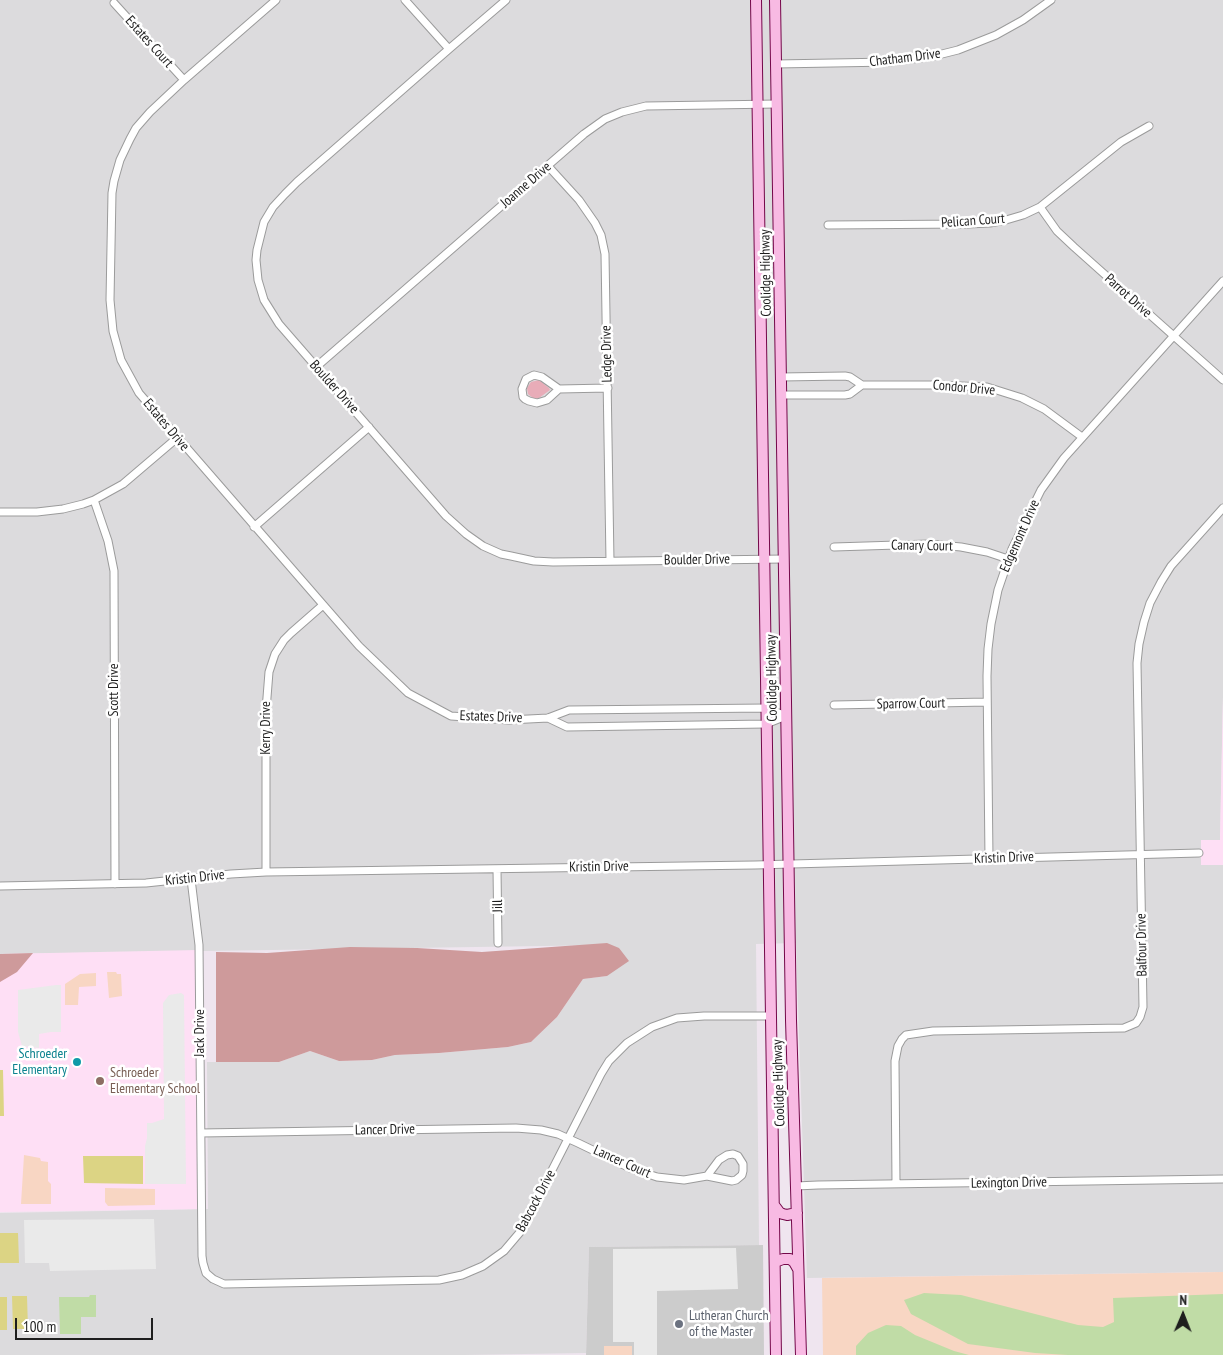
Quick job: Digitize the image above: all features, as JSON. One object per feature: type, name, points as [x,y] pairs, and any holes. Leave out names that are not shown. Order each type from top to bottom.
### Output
[{"type":"main road","name":"Coolidge Highway","points":[[756,0],[776,1355]]},
{"type":"main road","name":"Coolidge Highway","points":[[775,0],[788,864],[801,1355]]},
{"type":"main road","points":[[772,1016],[779,1013],[791,1020]]},
{"type":"main road","points":[[774,1205],[783,1214],[796,1213]]},
{"type":"main road","points":[[775,1262],[790,1259],[799,1270]]},
{"type":"street","name":"Estates Drive","points":[[276,0],[184,80],[143,119],[130,139],[120,160],[114,181],[111,209],[110,300],[113,331],[121,360],[139,392],[359,646],[408,693],[451,716],[509,720],[548,718],[569,710],[766,708],[786,716]]},
{"type":"street","points":[[405,0],[449,49]]},
{"type":"street","name":"Boulder Drive","points":[[506,0],[285,194],[273,207],[264,222],[256,260],[258,280],[264,300],[274,318],[446,516],[483,546],[501,554],[534,561],[784,559]]},
{"type":"street","name":"Chatham Drive","points":[[776,64],[890,62],[934,56],[958,50],[996,35],[1023,20],[1051,0]]},
{"type":"street","name":"Estates Court","points":[[114,3],[184,80]]},
{"type":"street","name":"Joanne Drive","points":[[316,367],[594,126],[613,115],[646,106],[777,104]]},
{"type":"street","name":"Pelican Court","points":[[828,225],[990,223],[1023,215],[1040,206],[1121,142],[1149,126]]},
{"type":"street","name":"Ledge Drive","points":[[548,166],[589,213],[598,228],[603,244],[606,281],[610,561]]},
{"type":"street","name":"Parrot Drive","points":[[1040,206],[1057,231],[1074,248],[1223,380]]},
{"type":"street","name":"Edgemont Drive","points":[[989,859],[988,658],[991,624],[998,590],[1008,559],[1041,490],[1060,464],[1082,437],[1223,281]]},
{"type":"street","points":[[559,389],[547,400],[537,403],[525,399],[522,389],[526,380],[534,376],[542,377],[559,389],[608,388]]},
{"type":"street","name":"Condor Drive","points":[[781,377],[845,376],[862,385],[987,387],[1022,398],[1044,409],[1082,437]]},
{"type":"street","name":"Condor Drive","points":[[781,395],[845,395],[850,394],[862,385]]},
{"type":"street","points":[[254,527],[369,427]]},
{"type":"street","points":[[0,512],[37,512],[62,509],[94,500],[123,484],[177,438]]},
{"type":"street","name":"Scott Drive","points":[[94,500],[108,541],[114,584],[115,884]]},
{"type":"street","name":"Balfour Drive","points":[[896,1184],[895,1061],[898,1046],[906,1035],[933,1031],[1124,1028],[1136,1023],[1140,1017],[1143,1008],[1138,663],[1144,622],[1160,582],[1171,566],[1223,508]]},
{"type":"street","name":"Canary Court","points":[[834,547],[929,544],[961,547],[987,552],[1008,559]]},
{"type":"street","name":"Kerry Drive","points":[[266,872],[266,710],[269,672],[275,654],[284,640],[323,605]]},
{"type":"street","name":"Sparrow Court","points":[[834,705],[987,702]]},
{"type":"street","name":"Estates Drive","points":[[548,718],[567,727],[766,724],[786,716]]},
{"type":"street","name":"Kristin Drive","points":[[0,886],[146,883],[266,872],[788,864],[1199,853]]},
{"type":"street","name":"Jill","points":[[497,869],[498,943]]},
{"type":"street","name":"Jack Drive","points":[[191,878],[199,945],[202,1256],[204,1269],[209,1276]]},
{"type":"street","name":"Babcock Drive","points":[[209,1276],[218,1282],[231,1284],[429,1281],[467,1273],[493,1260],[521,1231],[588,1098],[609,1061],[626,1043],[652,1027],[676,1018],[772,1016]]},
{"type":"street","name":"Lancer Drive","points":[[201,1133],[516,1128],[550,1132],[568,1138]]},
{"type":"street","name":"Lancer Court","points":[[568,1138],[630,1168],[648,1175],[667,1179],[684,1180],[707,1176],[728,1181],[736,1180],[742,1176],[744,1171],[743,1164],[738,1156],[727,1154],[719,1160],[707,1176]]},
{"type":"street","name":"Lexington Drive","points":[[796,1186],[1223,1179]]},
{"type":"shaded area","points":[[0,0],[1223,0],[1223,697],[1220,840],[1201,840],[1201,865],[1223,865],[1223,1272],[807,1278],[796,943],[756,944],[759,1245],[589,1247],[586,1353],[464,1355],[0,1355],[0,1213],[208,1209],[207,1062],[279,1062],[310,1051],[339,1061],[372,1060],[395,1055],[508,1047],[531,1042],[557,1017],[583,979],[607,976],[612,945],[0,954]]},
{"type":"shaded area","points":[[539,380],[550,390],[539,398],[534,399],[528,394],[527,388],[531,382]]},
{"type":"shaded area","points":[[1223,697],[1223,865],[1201,865],[1201,840],[1220,840]]},
{"type":"shaded area","points":[[607,943],[619,948],[629,961],[607,976],[583,979],[557,1017],[531,1042],[508,1047],[395,1055],[372,1060],[339,1061],[310,1051],[279,1062],[216,1062],[216,952],[267,953],[350,947],[417,948],[482,952]]},
{"type":"shaded area","name":"Schroeder Elementary School","points":[[198,950],[201,1209],[0,1212],[0,954]]},
{"type":"shaded area","points":[[33,953],[17,972],[0,982],[0,954]]},
{"type":"shaded area","points":[[107,972],[121,974],[122,996],[109,998]]},
{"type":"shaded area","points":[[96,973],[96,986],[79,987],[78,1005],[65,1005],[65,984],[80,974]]},
{"type":"shaded area","points":[[61,985],[61,1032],[39,1034],[39,1048],[22,1046],[18,1032],[18,990]]},
{"type":"shaded area","points":[[181,993],[184,995],[186,1184],[145,1184],[147,1123],[164,1119],[163,1003],[169,995]]},
{"type":"shaded area","points":[[0,1070],[3,1070],[4,1116],[0,1116]]},
{"type":"shaded area","points":[[24,1155],[40,1158],[41,1161],[48,1162],[51,1204],[21,1204]]},
{"type":"shaded area","points":[[83,1156],[143,1156],[143,1184],[84,1183]]},
{"type":"shaded area","points":[[105,1188],[155,1189],[155,1205],[108,1206],[105,1202]]},
{"type":"shaded area","points":[[154,1219],[156,1269],[50,1271],[49,1263],[25,1263],[24,1220]]},
{"type":"shaded area","points":[[0,1233],[18,1233],[19,1263],[0,1263]]},
{"type":"shaded area","points":[[763,1245],[764,1355],[586,1355],[589,1247]]},
{"type":"shaded area","points":[[736,1248],[738,1289],[657,1291],[657,1355],[634,1355],[634,1342],[613,1342],[613,1249]]},
{"type":"shaded area","points":[[1223,1272],[1223,1355],[823,1355],[822,1278]]},
{"type":"shaded area","points":[[924,1293],[961,1295],[1078,1325],[1103,1327],[1114,1322],[1113,1298],[1223,1294],[1223,1355],[1068,1355],[1035,1353],[968,1344],[911,1314],[904,1300]]},
{"type":"shaded area","points":[[90,1295],[96,1295],[96,1317],[81,1317],[81,1334],[60,1334],[59,1297],[89,1297]]},
{"type":"shaded area","points":[[12,1296],[27,1296],[28,1329],[13,1329]]},
{"type":"shaded area","points":[[0,1297],[7,1297],[7,1330],[0,1330]]},
{"type":"shaded area","points":[[886,1325],[901,1326],[915,1335],[969,1355],[856,1355],[856,1346],[868,1333]]},
{"type":"shaded area","points":[[604,1346],[632,1346],[632,1355],[604,1355]]},
{"type":"place","name":"Schroeder Elementary","points":[[77,1062]]},
{"type":"place","name":"Schroeder Elementary School","points":[[100,1081]]},
{"type":"place","name":"Lutheran Church of the Master","points":[[679,1324]]}]
